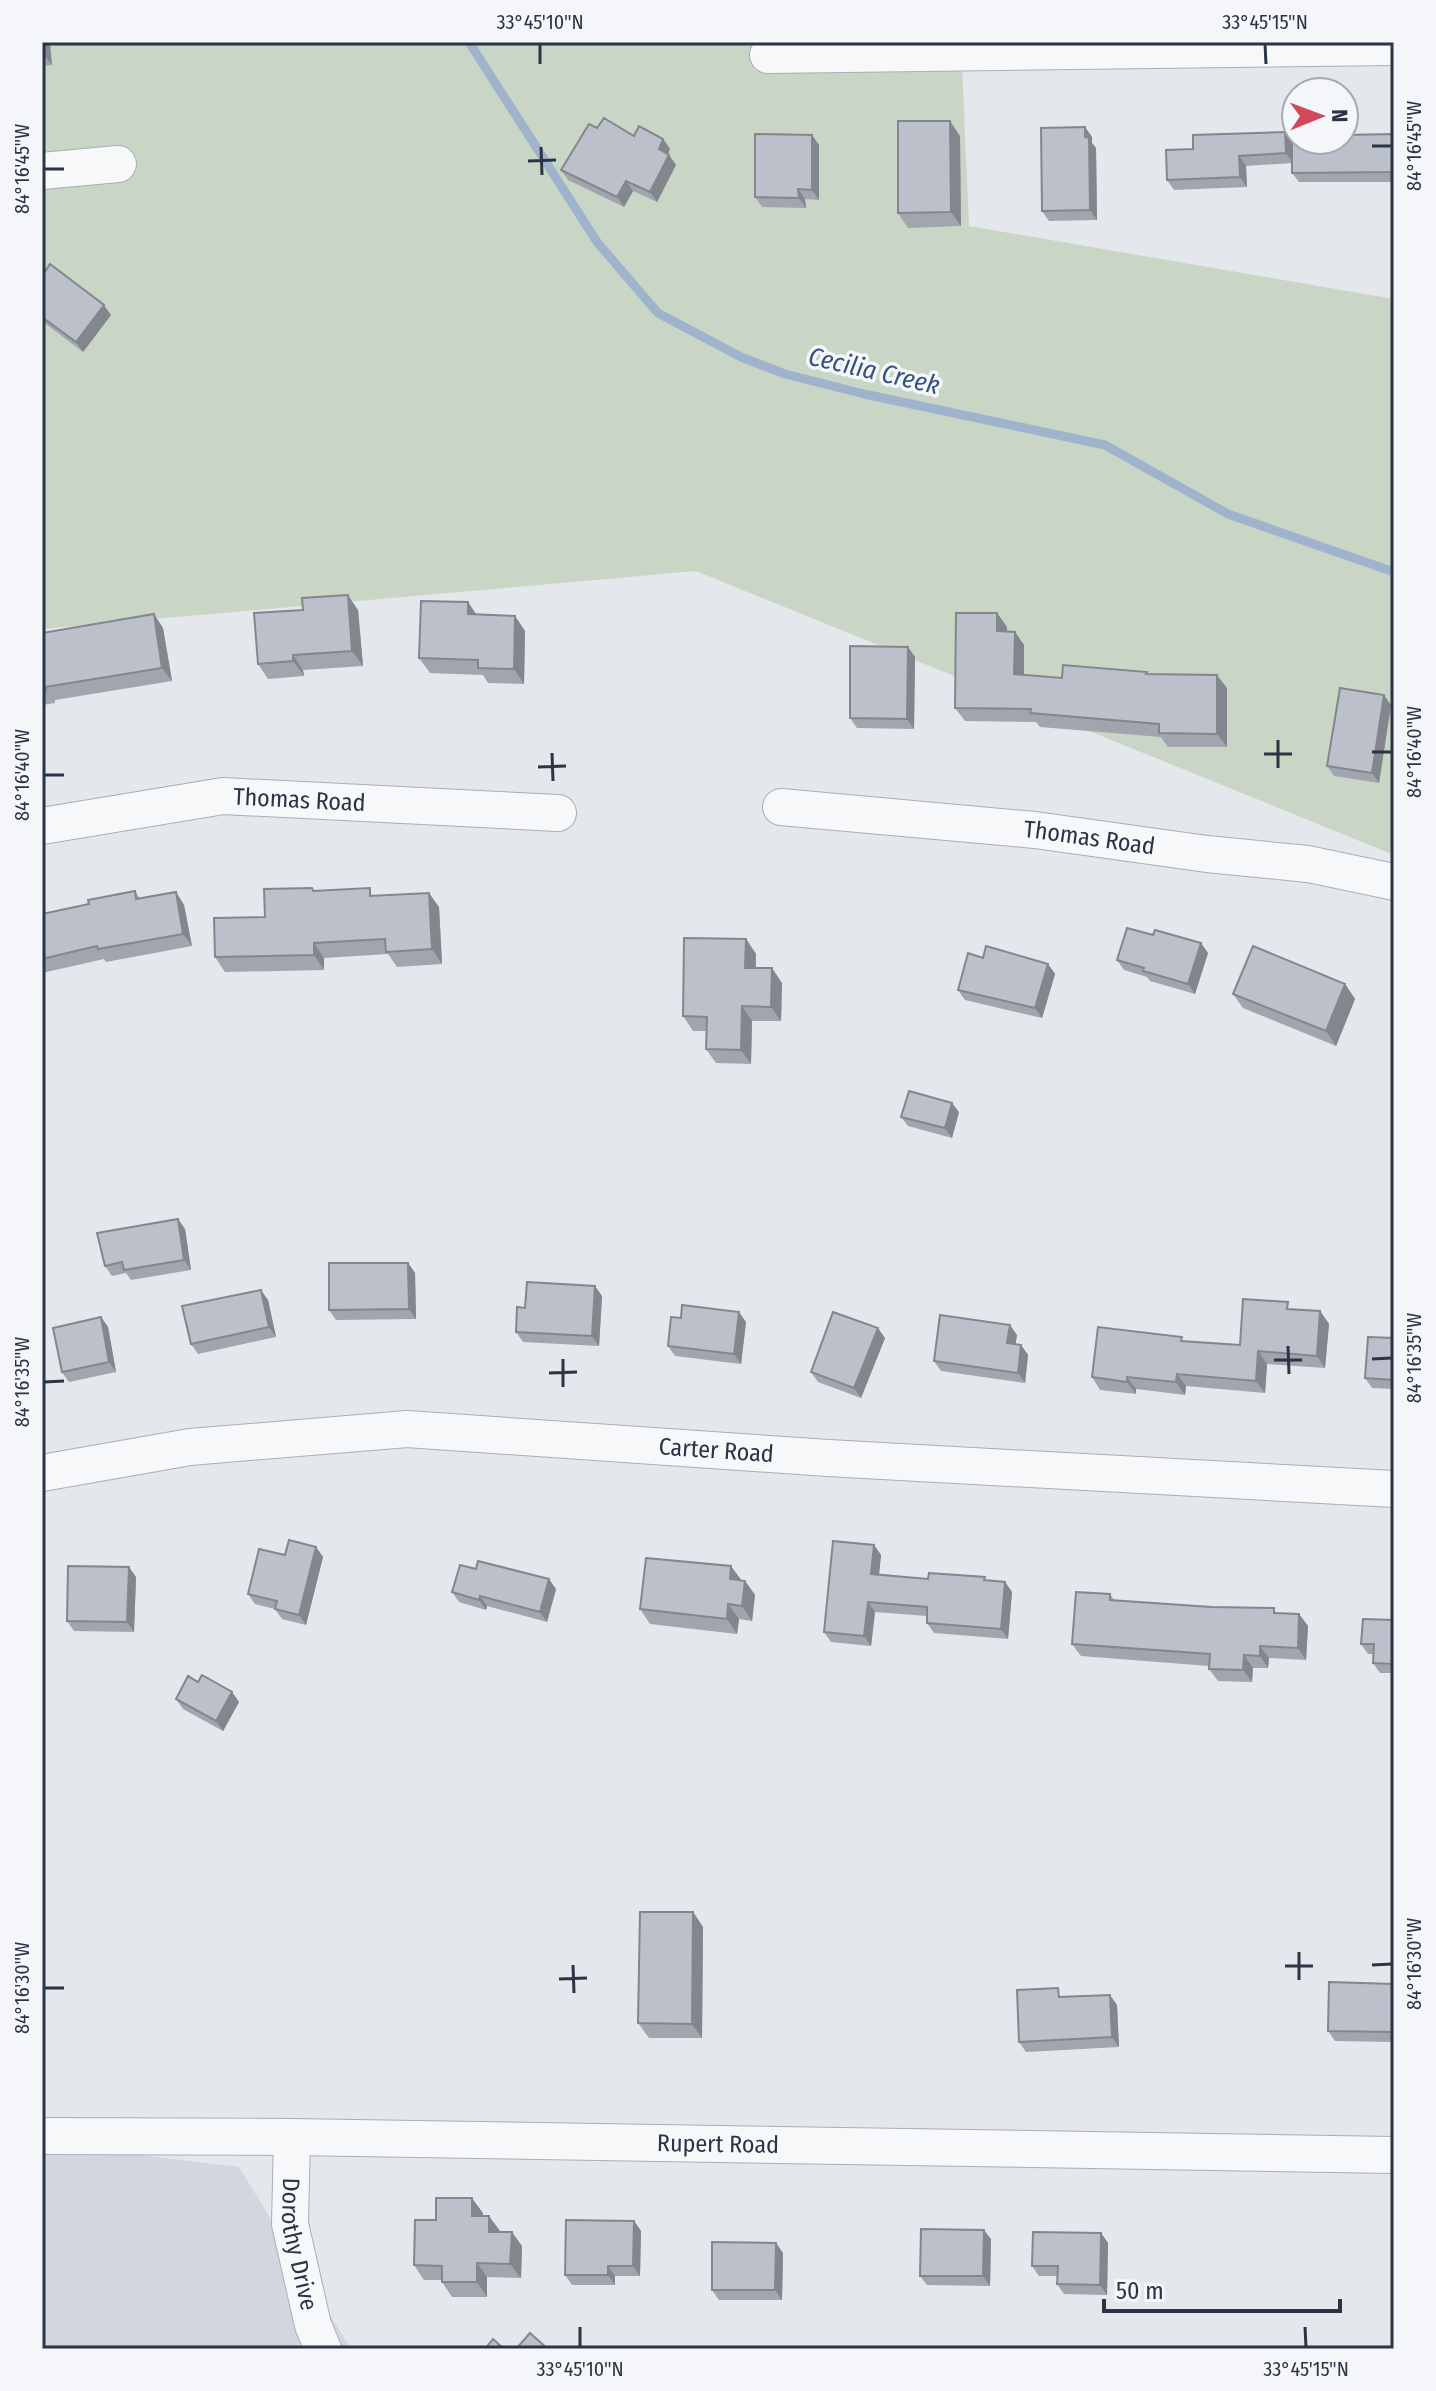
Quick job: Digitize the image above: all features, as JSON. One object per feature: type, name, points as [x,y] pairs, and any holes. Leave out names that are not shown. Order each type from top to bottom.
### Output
[{"type":"street","points":[[768,55],[1394,47]]},
{"type":"street","points":[[42,171],[118,164]]},
{"type":"street","name":"Thomas Road","points":[[42,826],[223,796],[558,813]]},
{"type":"street","name":"Thomas Road","points":[[781,807],[1035,830],[1207,854],[1308,864],[1394,882]]},
{"type":"street","name":"Carter Road","points":[[42,1473],[190,1447],[407,1429],[828,1458],[1394,1489]]},
{"type":"street","name":"Rupert Road","points":[[42,2136],[292,2137],[1394,2155]]},
{"type":"street","name":"Dorothy Drive","points":[[292,2137],[290,2224],[313,2325],[323,2349]]},
{"type":"shaded area","points":[[42,2143],[239,2167],[351,2349],[42,2349]]},
{"type":"green space","points":[[42,42],[961,42],[969,226],[1394,299],[1394,855],[696,571],[42,629]]},
{"type":"building","points":[[604,118],[634,136],[639,126],[663,139],[659,149],[669,155],[650,192],[626,181],[617,197],[561,170],[589,124],[597,128]]},
{"type":"building","points":[[898,121],[950,121],[951,212],[898,213]]},
{"type":"building","points":[[1085,127],[1085,137],[1089,138],[1090,210],[1042,211],[1041,128]]},
{"type":"building","points":[[1280,132],[1280,153],[1239,156],[1240,177],[1167,180],[1166,150],[1193,149],[1193,135]]},
{"type":"building","points":[[755,134],[812,135],[812,190],[798,189],[799,198],[755,197]]},
{"type":"building","points":[[1394,134],[1394,172],[1292,173],[1292,156],[1360,156],[1360,135]]},
{"type":"building","points":[[50,264],[104,305],[76,342],[42,317],[42,276]]},
{"type":"building","points":[[348,595],[352,651],[293,655],[293,661],[258,664],[254,613],[303,610],[302,598]]},
{"type":"building","points":[[421,601],[468,602],[468,614],[515,616],[514,669],[478,668],[478,660],[419,658]]},
{"type":"building","points":[[956,613],[997,613],[997,631],[1015,632],[1014,674],[1062,678],[1063,665],[1146,674],[1217,675],[1217,734],[1159,733],[1159,724],[1030,713],[1031,709],[955,708]]},
{"type":"building","points":[[154,614],[162,668],[45,687],[46,690],[42,690],[42,633]]},
{"type":"building","points":[[850,646],[908,647],[907,719],[850,718]]},
{"type":"building","points":[[1340,688],[1384,695],[1372,773],[1327,766]]},
{"type":"building","points":[[312,888],[313,891],[370,888],[370,896],[429,893],[432,949],[386,952],[385,939],[314,943],[314,955],[215,957],[214,918],[265,917],[264,889]]},
{"type":"building","points":[[135,891],[136,899],[176,892],[183,934],[98,949],[97,946],[42,959],[42,914],[89,904],[88,900]]},
{"type":"building","points":[[1127,928],[1153,935],[1155,930],[1201,943],[1188,984],[1117,960]]},
{"type":"building","points":[[684,938],[746,939],[745,968],[772,968],[771,1007],[742,1006],[741,1050],[706,1049],[707,1017],[683,1016]]},
{"type":"building","points":[[986,946],[1048,964],[1035,1008],[958,990],[968,953],[983,958]]},
{"type":"building","points":[[1253,946],[1345,984],[1326,1031],[1233,994]]},
{"type":"building","points":[[909,1091],[952,1103],[945,1128],[901,1117]]},
{"type":"building","points":[[178,1219],[184,1260],[124,1270],[122,1262],[105,1266],[97,1233]]},
{"type":"building","points":[[329,1263],[408,1263],[409,1309],[329,1310]]},
{"type":"building","points":[[527,1282],[595,1286],[592,1336],[516,1332],[517,1307],[525,1308]]},
{"type":"building","points":[[261,1290],[269,1327],[191,1344],[182,1306]]},
{"type":"building","points":[[1243,1299],[1288,1302],[1287,1309],[1320,1311],[1317,1356],[1258,1351],[1256,1381],[1177,1374],[1176,1382],[1127,1377],[1127,1382],[1092,1377],[1098,1327],[1182,1337],[1181,1341],[1240,1345]]},
{"type":"building","points":[[682,1305],[739,1312],[734,1354],[668,1346],[671,1317],[681,1318]]},
{"type":"building","points":[[833,1312],[878,1328],[854,1388],[811,1372]]},
{"type":"building","points":[[940,1315],[1010,1325],[1007,1343],[1021,1345],[1018,1373],[934,1361]]},
{"type":"building","points":[[101,1317],[109,1362],[62,1372],[53,1328]]},
{"type":"building","points":[[1368,1337],[1394,1338],[1394,1380],[1365,1378]]},
{"type":"building","points":[[289,1540],[316,1547],[299,1615],[275,1609],[277,1601],[248,1594],[259,1549],[285,1555]]},
{"type":"building","points":[[833,1541],[874,1545],[871,1574],[928,1579],[929,1573],[985,1577],[984,1580],[1005,1582],[1001,1629],[927,1623],[927,1607],[868,1602],[864,1636],[824,1632]]},
{"type":"building","points":[[646,1558],[731,1566],[730,1579],[745,1581],[742,1606],[728,1604],[727,1619],[640,1609]]},
{"type":"building","points":[[478,1561],[549,1579],[540,1612],[452,1592],[460,1565],[476,1569]]},
{"type":"building","points":[[68,1566],[129,1567],[127,1622],[67,1621]]},
{"type":"building","points":[[1076,1592],[1110,1594],[1110,1600],[1274,1608],[1274,1613],[1299,1614],[1298,1648],[1260,1646],[1260,1656],[1244,1655],[1243,1670],[1209,1669],[1210,1654],[1072,1644]]},
{"type":"building","points":[[1363,1619],[1394,1620],[1394,1664],[1373,1663],[1374,1644],[1361,1644]]},
{"type":"building","points":[[202,1675],[232,1692],[216,1721],[176,1699],[188,1676],[198,1682]]},
{"type":"building","points":[[640,1912],[693,1912],[692,2024],[638,2023]]},
{"type":"building","points":[[1329,1982],[1394,1984],[1394,2032],[1328,2031]]},
{"type":"building","points":[[1058,1988],[1059,1997],[1110,1995],[1112,2037],[1019,2042],[1017,1990]]},
{"type":"building","points":[[436,2198],[472,2198],[472,2216],[489,2216],[489,2232],[512,2232],[510,2264],[477,2263],[477,2282],[442,2282],[442,2266],[414,2265],[415,2220],[436,2220]]},
{"type":"building","points":[[566,2220],[634,2221],[633,2266],[608,2266],[608,2275],[565,2275]]},
{"type":"building","points":[[921,2229],[984,2230],[983,2276],[920,2276]]},
{"type":"building","points":[[1033,2232],[1101,2233],[1100,2285],[1057,2284],[1058,2266],[1032,2266]]},
{"type":"building","points":[[712,2242],[776,2243],[775,2290],[712,2290]]},
{"type":"building","points":[[530,2333],[548,2349],[516,2349]]},
{"type":"building","points":[[493,2339],[504,2349],[485,2349]]},
{"type":"waterway","name":"Cecilia Creek","points":[[469,42],[597,242],[658,313],[741,357],[785,374],[864,394],[1105,445],[1228,514],[1394,572]]}]
